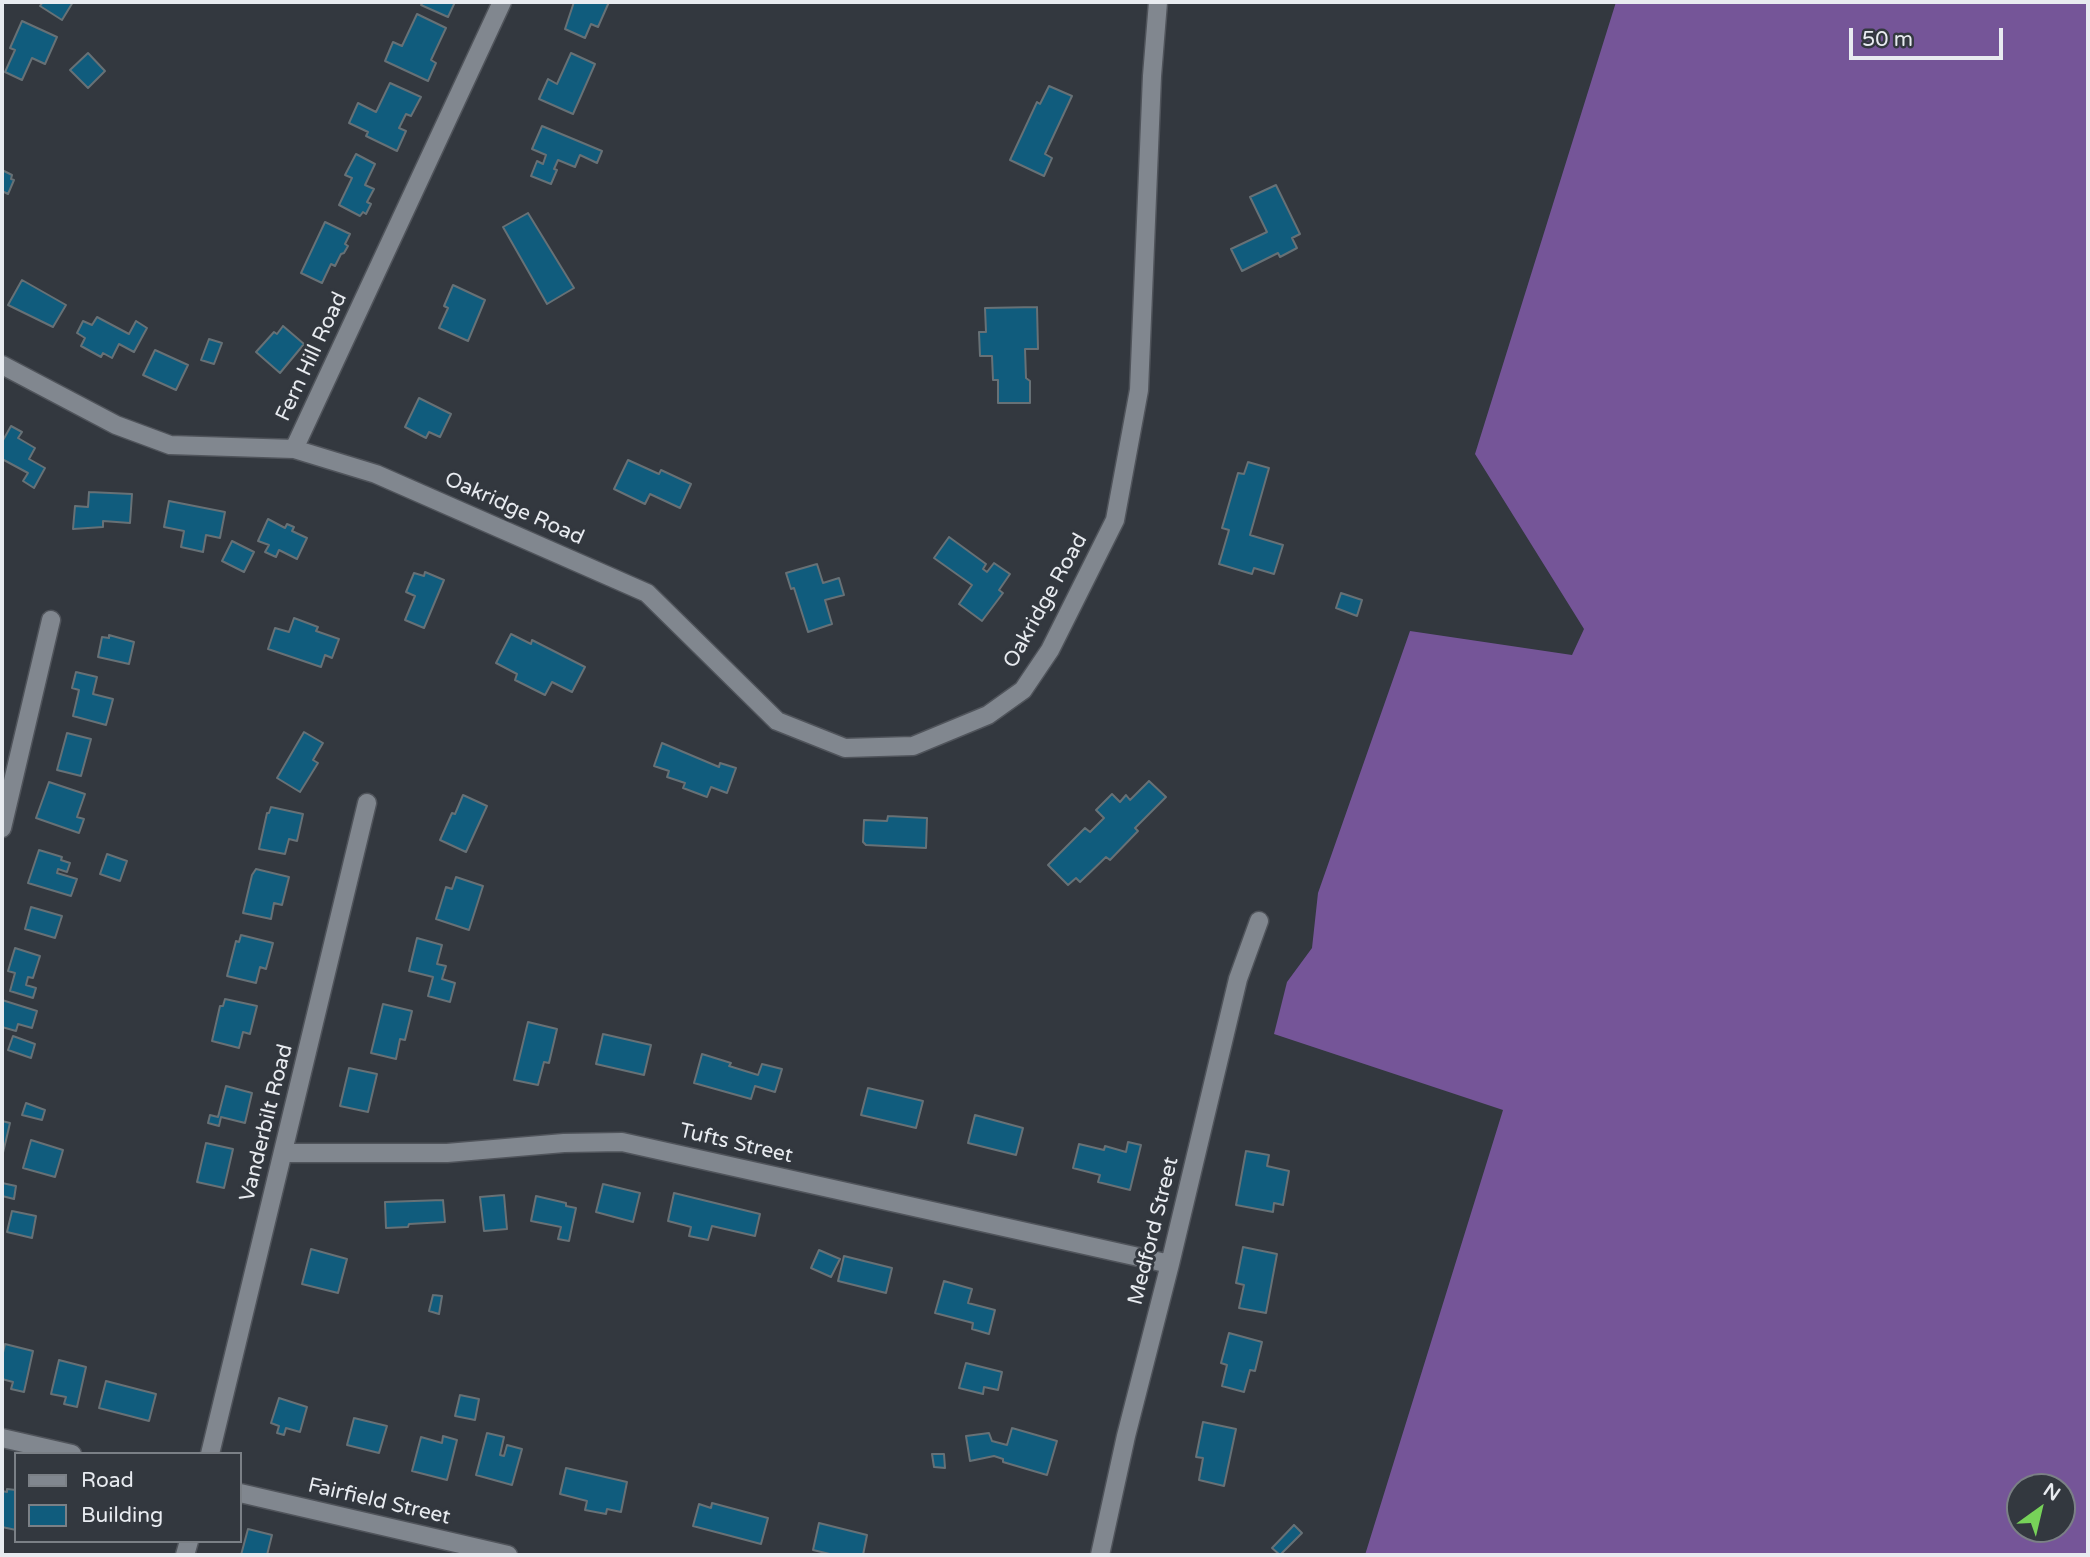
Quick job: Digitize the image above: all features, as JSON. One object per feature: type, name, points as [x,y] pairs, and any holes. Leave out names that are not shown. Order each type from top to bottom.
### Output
[{"type":"street","name":"Fern Hill Road","points":[[2,365],[116,425],[170,444],[294,449],[502,2]]},
{"type":"street","name":"Oakridge Road","points":[[294,449],[376,474],[647,593],[777,721],[845,748],[913,746],[988,715],[1023,690],[1050,650],[1115,520],[1139,390],[1152,76],[1158,2]]},
{"type":"street","points":[[2,828],[4,808],[51,620]]},
{"type":"street","name":"Vanderbilt Road","points":[[210,1452],[367,803]]},
{"type":"street","name":"Medford Street","points":[[1100,1555],[1126,1436],[1238,979],[1259,920]]},
{"type":"street","name":"Tufts Street","points":[[284,1153],[447,1153],[564,1143],[622,1142],[1170,1264]]},
{"type":"street","points":[[2,1438],[63,1452]]},
{"type":"street","name":"Fairfield Street","points":[[242,1493],[508,1555]]},
{"type":"shaded area","points":[[1616,2],[2088,2],[2088,1555],[1365,1555],[1503,1110],[1274,1034],[1287,982],[1312,948],[1318,893],[1410,631],[1572,655],[1584,629],[1475,454]]},
{"type":"building","points":[[43,2],[73,2],[62,20],[40,6]]},
{"type":"building","points":[[423,2],[455,2],[448,17],[421,5]]},
{"type":"building","points":[[574,2],[609,2],[598,27],[591,24],[585,38],[565,29]]},
{"type":"building","points":[[417,14],[446,28],[431,60],[436,63],[428,81],[385,61],[393,42],[402,46]]},
{"type":"building","points":[[22,21],[57,37],[45,64],[32,58],[22,80],[5,72],[15,50],[10,48]]},
{"type":"building","points":[[88,53],[105,71],[88,88],[70,70]]},
{"type":"building","points":[[571,53],[595,64],[573,114],[539,99],[548,79],[557,84]]},
{"type":"building","points":[[390,83],[421,97],[411,116],[406,114],[399,128],[406,131],[397,151],[366,136],[368,132],[349,123],[358,103],[376,112]]},
{"type":"building","points":[[1049,86],[1072,96],[1045,154],[1052,158],[1044,176],[1010,160],[1037,102],[1040,104]]},
{"type":"building","points":[[542,126],[602,151],[597,163],[580,155],[575,167],[558,160],[551,184],[531,176],[537,161],[543,164],[546,155],[532,149]]},
{"type":"building","points":[[356,154],[375,164],[365,185],[374,189],[367,202],[371,204],[366,214],[363,212],[360,216],[339,205],[352,178],[345,175]]},
{"type":"building","points":[[2,170],[12,175],[11,179],[14,180],[8,194],[2,191]]},
{"type":"building","points":[[1276,185],[1300,234],[1292,238],[1297,248],[1280,257],[1278,253],[1242,271],[1231,249],[1267,232],[1250,197]]},
{"type":"building","points":[[528,213],[574,288],[547,304],[503,227]]},
{"type":"building","points":[[325,222],[350,234],[344,253],[335,266],[331,264],[322,283],[301,273]]},
{"type":"building","points":[[22,280],[66,305],[53,327],[8,305]]},
{"type":"building","points":[[453,285],[485,300],[468,341],[439,328],[448,308],[444,306]]},
{"type":"building","points":[[1037,307],[1038,349],[1025,349],[1030,403],[998,403],[998,380],[993,380],[992,356],[980,356],[979,332],[986,332],[985,308]]},
{"type":"building","points":[[97,317],[129,334],[136,321],[147,328],[134,352],[119,344],[112,358],[103,353],[101,357],[81,346],[85,338],[77,333],[83,321],[92,325]]},
{"type":"building","points":[[283,326],[304,344],[280,373],[256,352]]},
{"type":"building","points":[[209,339],[222,343],[214,364],[201,360]]},
{"type":"building","points":[[155,350],[188,365],[176,390],[143,375]]},
{"type":"building","points":[[419,398],[451,414],[440,437],[429,432],[426,438],[405,427]]},
{"type":"building","points":[[11,426],[22,432],[18,438],[35,448],[29,459],[45,468],[34,488],[23,481],[28,473],[2,459],[2,442]]},
{"type":"building","points":[[628,460],[659,474],[661,470],[691,484],[680,508],[650,494],[645,504],[614,489]]},
{"type":"building","points":[[1248,462],[1269,468],[1250,535],[1283,545],[1274,574],[1254,568],[1252,574],[1219,564],[1229,530],[1222,528],[1238,473],[1244,474]]},
{"type":"building","points":[[89,492],[132,494],[130,523],[103,521],[103,527],[73,529],[75,506],[88,507]]},
{"type":"building","points":[[169,501],[225,512],[220,538],[206,535],[203,552],[181,547],[184,531],[164,527]]},
{"type":"building","points":[[268,519],[285,528],[287,524],[294,527],[292,531],[307,538],[297,559],[279,550],[276,557],[265,552],[269,545],[258,541]]},
{"type":"building","points":[[949,537],[986,564],[983,569],[987,572],[994,563],[1010,574],[999,590],[1003,593],[982,621],[959,604],[972,585],[934,558]]},
{"type":"building","points":[[232,541],[254,552],[244,572],[222,561]]},
{"type":"building","points":[[817,564],[823,583],[839,578],[844,595],[825,600],[832,624],[808,632],[794,588],[791,589],[786,573]]},
{"type":"building","points":[[425,572],[444,580],[424,628],[405,620],[415,596],[406,592],[414,573],[424,576]]},
{"type":"building","points":[[1341,593],[1362,600],[1357,616],[1336,608]]},
{"type":"building","points":[[294,618],[318,627],[316,631],[339,639],[332,658],[325,655],[321,667],[268,649],[275,628],[289,632]]},
{"type":"building","points":[[511,634],[531,644],[532,640],[585,667],[572,692],[552,682],[545,695],[515,680],[517,674],[496,663]]},
{"type":"building","points":[[109,635],[134,642],[129,664],[98,657],[102,637],[109,638]]},
{"type":"building","points":[[76,672],[97,677],[93,694],[113,699],[106,725],[73,716],[79,690],[72,688]]},
{"type":"building","points":[[304,732],[323,743],[313,760],[318,763],[300,792],[277,778]]},
{"type":"building","points":[[67,733],[91,739],[81,776],[57,770]]},
{"type":"building","points":[[662,743],[719,767],[720,763],[736,768],[727,793],[711,787],[707,797],[683,788],[685,783],[667,777],[669,771],[654,766]]},
{"type":"building","points":[[1149,781],[1166,797],[1135,828],[1138,831],[1110,860],[1106,857],[1080,882],[1076,878],[1068,885],[1048,865],[1085,828],[1090,832],[1104,818],[1096,810],[1112,794],[1120,802],[1126,795],[1130,800]]},
{"type":"building","points":[[49,782],[85,794],[77,817],[84,819],[79,833],[36,818]]},
{"type":"building","points":[[463,795],[487,806],[466,852],[440,840]]},
{"type":"building","points":[[271,807],[303,814],[297,841],[289,839],[285,854],[259,849],[267,813]]},
{"type":"building","points":[[888,816],[927,818],[926,848],[866,845],[863,842],[864,820],[887,821]]},
{"type":"building","points":[[39,850],[62,857],[61,860],[70,863],[67,872],[58,869],[57,873],[77,879],[71,896],[28,883]]},
{"type":"building","points":[[107,854],[127,861],[120,881],[100,874]]},
{"type":"building","points":[[256,869],[289,877],[282,905],[274,903],[271,919],[243,913],[252,875]]},
{"type":"building","points":[[456,877],[483,886],[469,930],[436,919],[446,887],[452,889]]},
{"type":"building","points":[[31,907],[62,916],[55,938],[25,929]]},
{"type":"building","points":[[241,935],[273,943],[266,969],[260,967],[256,983],[227,976],[236,941],[239,942]]},
{"type":"building","points":[[417,938],[442,945],[437,964],[446,966],[442,979],[455,983],[450,1002],[428,996],[433,977],[409,971]]},
{"type":"building","points":[[15,948],[40,956],[33,978],[28,977],[26,985],[36,988],[33,998],[10,991],[15,973],[8,971]]},
{"type":"building","points":[[225,999],[257,1006],[250,1034],[243,1032],[239,1048],[212,1041],[220,1006],[223,1006]]},
{"type":"building","points":[[2,1000],[37,1011],[32,1028],[18,1024],[16,1031],[2,1027]]},
{"type":"building","points":[[383,1004],[412,1011],[405,1040],[400,1039],[396,1059],[371,1053]]},
{"type":"building","points":[[528,1022],[557,1029],[549,1063],[544,1062],[538,1085],[514,1080]]},
{"type":"building","points":[[603,1034],[651,1045],[644,1075],[596,1064]]},
{"type":"building","points":[[13,1036],[35,1044],[31,1058],[8,1050]]},
{"type":"building","points":[[702,1054],[758,1075],[762,1064],[782,1069],[775,1092],[755,1086],[751,1099],[694,1083]]},
{"type":"building","points":[[349,1068],[377,1074],[368,1112],[340,1106]]},
{"type":"building","points":[[226,1086],[252,1093],[245,1123],[221,1117],[219,1126],[208,1123],[210,1115],[218,1117]]},
{"type":"building","points":[[868,1088],[923,1101],[916,1128],[861,1115]]},
{"type":"building","points":[[26,1103],[45,1110],[42,1120],[22,1115]]},
{"type":"building","points":[[975,1115],[1023,1128],[1016,1155],[968,1143]]},
{"type":"building","points":[[2,1121],[10,1123],[2,1157]]},
{"type":"building","points":[[31,1140],[63,1150],[55,1177],[23,1168]]},
{"type":"building","points":[[1128,1142],[1141,1145],[1130,1190],[1098,1182],[1100,1175],[1073,1168],[1079,1144],[1104,1150],[1105,1146],[1126,1152]]},
{"type":"building","points":[[206,1143],[233,1149],[224,1188],[197,1182]]},
{"type":"building","points":[[1246,1151],[1269,1155],[1267,1166],[1289,1171],[1283,1205],[1274,1203],[1273,1212],[1236,1205]]},
{"type":"building","points":[[2,1183],[16,1186],[14,1199],[2,1196]]},
{"type":"building","points":[[603,1184],[640,1193],[633,1222],[596,1212]]},
{"type":"building","points":[[674,1193],[760,1214],[755,1236],[712,1226],[708,1240],[689,1236],[691,1227],[668,1221]]},
{"type":"building","points":[[504,1195],[507,1229],[484,1231],[480,1197]]},
{"type":"building","points":[[536,1196],[576,1208],[569,1241],[558,1239],[561,1227],[531,1221]]},
{"type":"building","points":[[443,1200],[445,1222],[386,1228],[385,1202]]},
{"type":"building","points":[[12,1211],[36,1216],[32,1238],[7,1232]]},
{"type":"building","points":[[1243,1247],[1277,1254],[1266,1313],[1239,1308],[1244,1285],[1236,1283]]},
{"type":"building","points":[[311,1249],[347,1259],[338,1293],[302,1284]]},
{"type":"building","points":[[819,1250],[840,1259],[831,1277],[811,1268]]},
{"type":"building","points":[[844,1256],[892,1268],[886,1293],[838,1281]]},
{"type":"building","points":[[944,1281],[972,1289],[968,1303],[995,1310],[989,1334],[972,1329],[973,1323],[935,1313]]},
{"type":"building","points":[[433,1295],[442,1296],[439,1314],[429,1311]]},
{"type":"building","points":[[1229,1333],[1262,1342],[1255,1371],[1250,1370],[1244,1392],[1222,1386],[1227,1365],[1221,1363]]},
{"type":"building","points":[[5,1344],[33,1351],[24,1392],[11,1389],[13,1382],[2,1379]]},
{"type":"building","points":[[59,1360],[86,1367],[77,1407],[64,1404],[66,1397],[51,1394]]},
{"type":"building","points":[[966,1363],[1002,1372],[998,1390],[984,1387],[983,1394],[959,1388]]},
{"type":"building","points":[[106,1381],[156,1394],[149,1421],[99,1408]]},
{"type":"building","points":[[460,1395],[479,1399],[475,1420],[455,1416]]},
{"type":"building","points":[[279,1398],[307,1407],[300,1432],[286,1428],[284,1435],[277,1433],[279,1426],[271,1423]]},
{"type":"building","points":[[354,1418],[387,1426],[379,1453],[347,1445]]},
{"type":"building","points":[[1203,1422],[1236,1429],[1224,1486],[1199,1480],[1203,1458],[1196,1457]]},
{"type":"building","points":[[1012,1428],[1057,1441],[1047,1475],[1003,1462],[1003,1459],[994,1456],[970,1461],[966,1436],[989,1433],[992,1441],[1007,1445]]},
{"type":"building","points":[[487,1433],[504,1437],[500,1455],[504,1456],[507,1445],[522,1449],[512,1485],[476,1475]]},
{"type":"building","points":[[443,1436],[457,1440],[447,1480],[412,1471],[421,1437],[442,1443]]},
{"type":"building","points":[[932,1454],[944,1454],[945,1468],[934,1467]]},
{"type":"building","points":[[566,1468],[627,1482],[621,1512],[607,1509],[606,1514],[585,1510],[587,1501],[560,1494]]},
{"type":"building","points":[[7,1489],[14,1490],[14,1530],[2,1527],[2,1491],[7,1492]]},
{"type":"building","points":[[712,1503],[768,1518],[761,1544],[693,1526],[699,1504],[711,1508]]},
{"type":"building","points":[[819,1523],[867,1535],[863,1555],[834,1555],[813,1550]]},
{"type":"building","points":[[1294,1525],[1302,1533],[1280,1555],[1272,1548]]},
{"type":"building","points":[[248,1529],[272,1535],[267,1555],[241,1555]]}]
